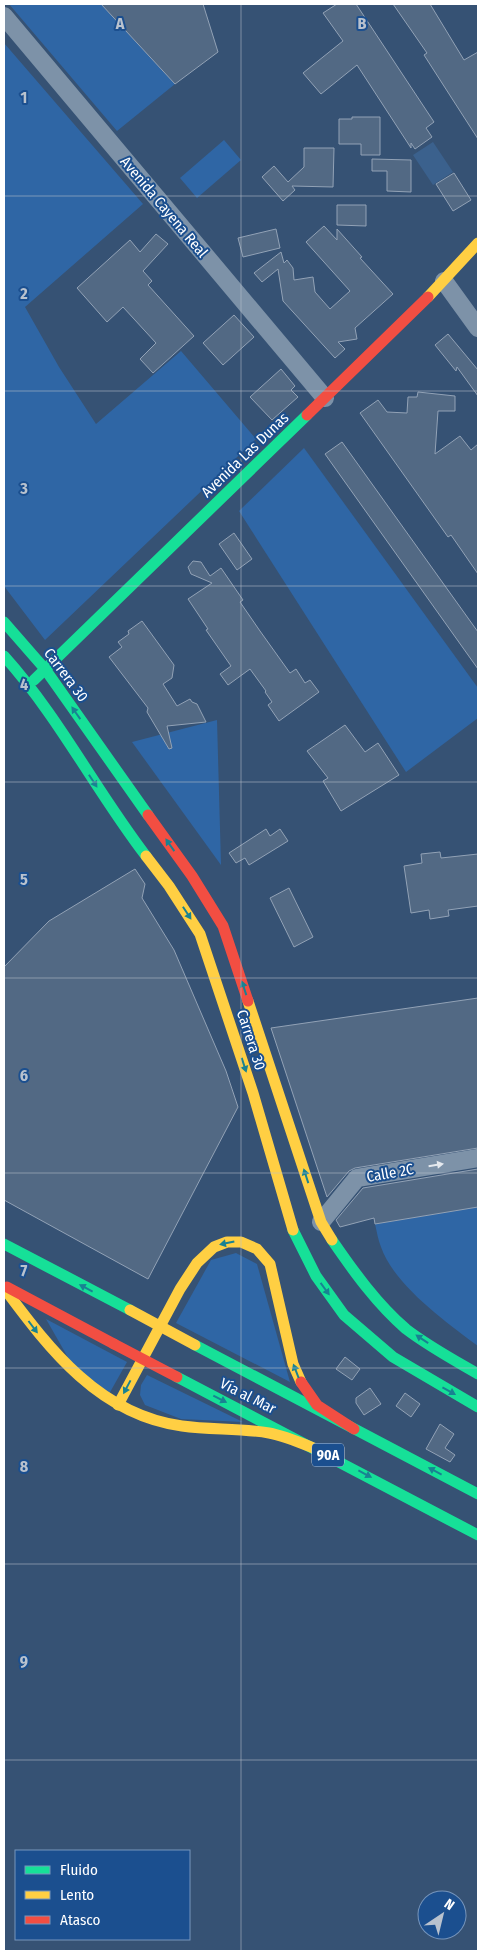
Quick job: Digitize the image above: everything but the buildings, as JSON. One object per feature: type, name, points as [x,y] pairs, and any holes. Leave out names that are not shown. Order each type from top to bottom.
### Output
[{"type":"main road","name":"Avenida Las Dunas","points":[[29,684],[444,282],[478,243]]},
{"type":"main road","name":"Carrera 30","points":[[4,622],[46,669],[192,876],[223,926],[321,1222],[336,1246],[365,1286],[386,1310],[409,1330],[478,1374]]},
{"type":"main road","name":"Carrera 30","points":[[4,656],[29,684],[126,830],[169,886],[200,934],[253,1093],[294,1235],[316,1276],[344,1315],[393,1357],[478,1407]]},
{"type":"main road","points":[[118,1405],[180,1288],[197,1263],[214,1247],[226,1242],[241,1242],[257,1249],[270,1264],[293,1364],[300,1380],[318,1405],[354,1429]]},
{"type":"main road","name":"Vía al Mar","points":[[4,1244],[478,1494]]},
{"type":"main road","name":"Vía al Mar","points":[[4,1286],[478,1535]]},
{"type":"main road","points":[[4,1286],[38,1333],[67,1368],[93,1390],[118,1405],[137,1414],[173,1425],[264,1432],[316,1449]]},
{"type":"street","name":"Avenida Cayena Real","points":[[4,16],[325,398]]},
{"type":"street","points":[[444,282],[478,328]]},
{"type":"street","name":"Calle 2C","points":[[321,1222],[357,1178],[478,1158]]},
{"type":"shaded area","points":[[9,4],[101,4],[175,84],[117,131]]},
{"type":"shaded area","points":[[4,43],[143,204],[25,307],[59,367],[96,424],[181,351],[256,439],[45,640],[4,586]]},
{"type":"shaded area","points":[[224,140],[241,160],[197,198],[180,178]]},
{"type":"shaded area","points":[[433,142],[453,172],[433,185],[413,155]]},
{"type":"shaded area","points":[[304,448],[478,688],[478,718],[406,772],[239,511]]},
{"type":"shaded area","points":[[217,720],[221,865],[132,742]]},
{"type":"shaded area","points":[[478,1207],[478,1346],[437,1315],[397,1275],[381,1247],[375,1224]]},
{"type":"shaded area","points":[[236,1253],[257,1264],[290,1382],[176,1323],[211,1260]]},
{"type":"shaded area","points":[[46,1319],[127,1362],[109,1394],[74,1368]]},
{"type":"shaded area","points":[[147,1375],[243,1422],[181,1419],[145,1405],[140,1395],[141,1385]]},
{"type":"traffic: fast","points":[[34,680],[307,415]]},
{"type":"traffic: fast","points":[[4,622],[45,669],[148,815]]},
{"type":"traffic: fast","points":[[4,656],[24,679],[60,729],[110,806],[146,856]]},
{"type":"traffic: fast","points":[[293,1230],[316,1276],[344,1315],[393,1357],[478,1407]]},
{"type":"traffic: fast","points":[[332,1240],[366,1287],[395,1319],[406,1329],[441,1353],[478,1374]]},
{"type":"traffic: fast","points":[[4,1244],[130,1310]]},
{"type":"traffic: fast","points":[[195,1345],[478,1494]]},
{"type":"traffic: fast","points":[[177,1377],[478,1535]]},
{"type":"traffic: slow","points":[[428,297],[478,243]]},
{"type":"traffic: slow","points":[[146,856],[169,886],[200,934],[253,1093],[293,1230]]},
{"type":"traffic: slow","points":[[248,1001],[321,1222],[332,1240]]},
{"type":"traffic: slow","points":[[118,1405],[180,1289],[197,1263],[214,1247],[227,1242],[241,1242],[257,1249],[270,1264],[293,1364],[301,1382]]},
{"type":"traffic: slow","points":[[4,1288],[59,1356],[102,1394],[126,1409],[153,1419],[182,1426],[269,1433],[316,1449]]},
{"type":"traffic: slow","points":[[130,1310],[195,1345]]},
{"type":"traffic: jam","points":[[307,415],[428,297]]},
{"type":"traffic: jam","points":[[148,815],[192,876],[223,926],[248,1001]]},
{"type":"traffic: jam","points":[[7,1287],[114,1344]]},
{"type":"traffic: jam","points":[[114,1344],[177,1377]]},
{"type":"traffic: jam","points":[[301,1382],[317,1405],[354,1429]]}]
